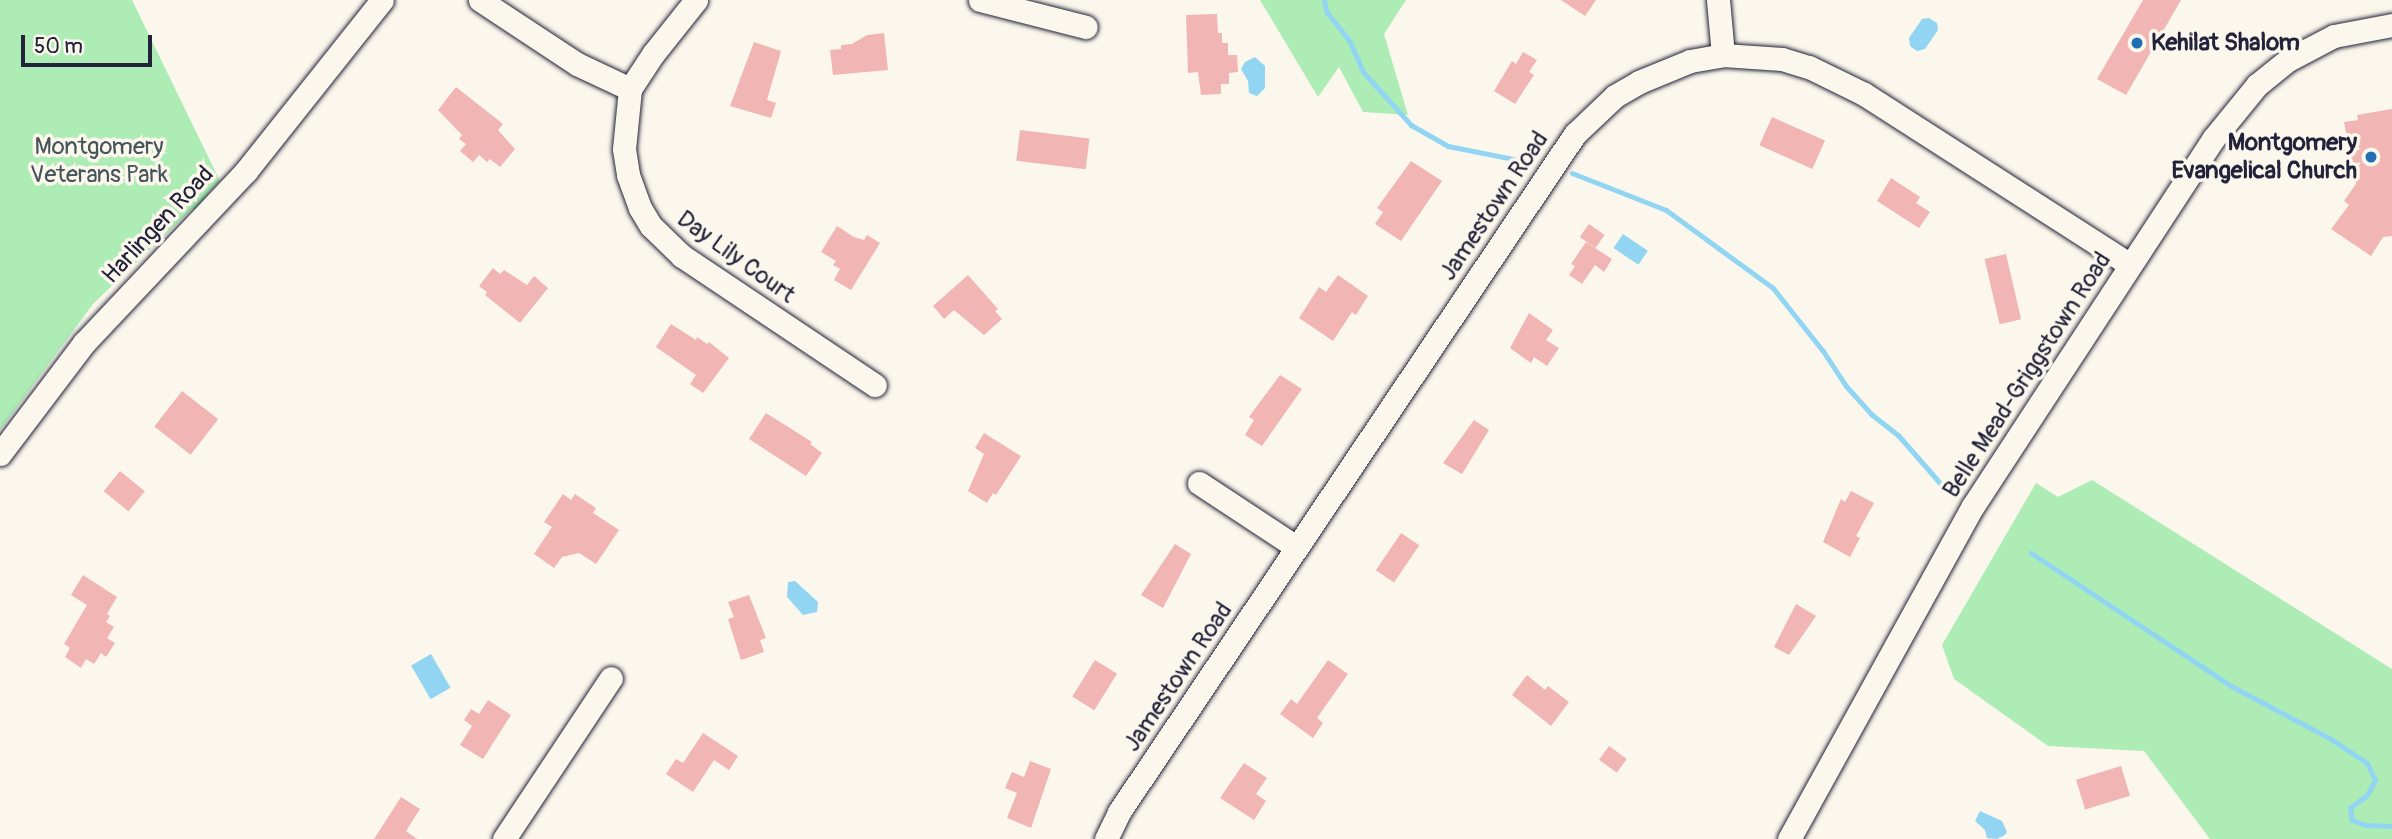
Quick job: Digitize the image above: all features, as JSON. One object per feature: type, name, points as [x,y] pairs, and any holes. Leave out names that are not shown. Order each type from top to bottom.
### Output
[{"type":"street","name":"Harlingen Road","points":[[0,454],[83,343],[246,171],[382,0]]},
{"type":"street","points":[[480,0],[577,64],[629,89],[696,0]]},
{"type":"street","points":[[979,0],[1086,27]]},
{"type":"street","points":[[1718,0],[1723,55]]},
{"type":"street","name":"Belle Mead-Griggstown Road","points":[[1789,839],[1973,506],[2213,139],[2258,85],[2288,60],[2334,36],[2392,25]]},
{"type":"street","name":"Jamestown Road","points":[[1106,839],[1119,812],[1575,134],[1615,96],[1639,82],[1690,61],[1723,55],[1782,59],[1839,79],[2130,265]]},
{"type":"street","name":"Day Lily Court","points":[[629,89],[624,149],[628,175],[651,226],[682,257],[875,386]]},
{"type":"street","points":[[1199,483],[1296,547]]},
{"type":"street","points":[[503,839],[611,678]]},
{"type":"green space","name":"Montgomery Veterans Park","points":[[0,0],[132,0],[220,181],[209,192],[201,209],[192,209],[93,304],[0,430]]},
{"type":"green space","points":[[1260,0],[1406,0],[1384,34],[1408,115],[1363,112],[1339,67],[1318,97]]},
{"type":"green space","points":[[2092,480],[2392,669],[2392,839],[2210,839],[2144,751],[2048,746],[1954,679],[1942,645],[2036,483],[2058,497]]},
{"type":"water","points":[[1929,18],[1937,23],[1938,30],[1925,49],[1917,51],[1910,46],[1909,38],[1922,19]]},
{"type":"water","points":[[1255,57],[1265,66],[1265,88],[1257,96],[1249,93],[1248,81],[1241,69],[1245,62]]},
{"type":"water","points":[[1623,234],[1648,251],[1638,265],[1613,248]]},
{"type":"water","points":[[795,581],[818,602],[817,612],[803,615],[787,597],[788,582]]},
{"type":"water","points":[[431,654],[450,688],[431,699],[411,666]]},
{"type":"water","points":[[1980,811],[2002,821],[2007,832],[2005,835],[1997,839],[1987,838],[1985,830],[1975,821]]},
{"type":"building","points":[[1561,0],[1596,0],[1585,16]]},
{"type":"building","name":"Kehilat Shalom","points":[[2143,0],[2181,0],[2126,95],[2097,79]]},
{"type":"building","points":[[1217,14],[1218,33],[1222,33],[1222,43],[1228,43],[1228,55],[1237,55],[1238,72],[1229,73],[1229,84],[1221,84],[1221,94],[1201,95],[1198,72],[1188,73],[1186,15]]},
{"type":"building","points":[[884,33],[888,70],[833,75],[830,50],[841,49],[841,45],[852,44],[867,35]]},
{"type":"building","points":[[754,42],[781,51],[767,100],[776,103],[771,118],[730,106]]},
{"type":"building","points":[[1523,52],[1537,60],[1529,72],[1534,75],[1515,104],[1494,91],[1512,61],[1516,64]]},
{"type":"building","points":[[456,87],[503,124],[498,130],[515,149],[500,167],[490,159],[487,162],[479,155],[473,162],[460,151],[466,144],[459,139],[462,135],[438,110]]},
{"type":"building","name":"Montgomery Evangelical Church","points":[[2392,109],[2392,236],[2383,237],[2371,256],[2331,229],[2349,205],[2344,201],[2356,184],[2344,122],[2358,120],[2357,115]]},
{"type":"building","points":[[1772,117],[1825,141],[1812,169],[1759,145]]},
{"type":"building","points":[[1020,130],[1089,139],[1086,169],[1016,161]]},
{"type":"building","points":[[1411,161],[1442,181],[1401,241],[1375,224],[1383,212],[1377,208]]},
{"type":"building","points":[[1891,178],[1920,197],[1916,203],[1930,212],[1919,228],[1877,201]]},
{"type":"building","points":[[1589,224],[1605,235],[1595,248],[1580,237]]},
{"type":"building","points":[[837,226],[854,237],[864,240],[867,235],[880,243],[851,290],[834,280],[840,269],[833,265],[836,261],[821,252]]},
{"type":"building","points":[[1586,242],[1612,259],[1604,272],[1595,265],[1582,284],[1569,275],[1575,266],[1571,264]]},
{"type":"building","points":[[2006,254],[2021,319],[2000,324],[1985,259]]},
{"type":"building","points":[[493,268],[500,274],[504,270],[527,285],[534,276],[548,288],[520,323],[485,295],[487,292],[479,286]]},
{"type":"building","points":[[968,275],[998,309],[995,311],[1002,319],[984,335],[954,310],[944,319],[933,306]]},
{"type":"building","points":[[1338,275],[1368,296],[1356,315],[1352,312],[1333,341],[1299,318],[1319,287],[1326,292]]},
{"type":"building","points":[[1529,313],[1553,330],[1546,340],[1559,348],[1547,366],[1534,357],[1531,363],[1510,348]]},
{"type":"building","points":[[671,324],[696,340],[697,337],[707,344],[709,342],[729,358],[703,393],[690,384],[696,375],[656,347]]},
{"type":"building","points":[[1280,375],[1302,389],[1262,446],[1245,435],[1254,420],[1249,417]]},
{"type":"building","points":[[182,391],[218,419],[191,455],[154,426]]},
{"type":"building","points":[[766,413],[812,442],[810,444],[822,453],[806,476],[749,439]]},
{"type":"building","points":[[1474,420],[1489,430],[1462,474],[1443,463]]},
{"type":"building","points":[[984,433],[1021,456],[996,495],[993,493],[987,503],[968,491],[984,454],[975,448]]},
{"type":"building","points":[[120,471],[145,491],[129,511],[104,491]]},
{"type":"building","points":[[1851,491],[1874,503],[1856,536],[1860,538],[1850,557],[1823,542],[1841,499],[1845,502]]},
{"type":"building","points":[[563,494],[571,500],[575,494],[596,508],[593,513],[619,530],[596,564],[579,553],[562,557],[554,568],[534,554],[552,527],[544,522]]},
{"type":"building","points":[[1401,533],[1419,545],[1394,583],[1376,570]]},
{"type":"building","points":[[1175,544],[1191,554],[1163,608],[1141,595]]},
{"type":"building","points":[[83,575],[117,597],[107,614],[110,616],[106,622],[114,627],[107,638],[115,643],[106,657],[101,653],[94,664],[86,659],[81,668],[65,657],[70,648],[64,644],[87,605],[71,595]]},
{"type":"building","points":[[749,595],[766,638],[760,640],[764,652],[741,660],[728,619],[734,617],[728,602]]},
{"type":"building","points":[[1796,604],[1816,616],[1789,655],[1774,647]]},
{"type":"building","points":[[1095,660],[1117,674],[1094,710],[1072,696]]},
{"type":"building","points":[[1328,660],[1348,674],[1317,718],[1323,723],[1313,738],[1280,714],[1291,699],[1297,704]]},
{"type":"building","points":[[1527,675],[1545,690],[1548,686],[1569,702],[1551,726],[1512,695]]},
{"type":"building","points":[[488,700],[511,715],[483,759],[460,745],[472,726],[464,720],[471,709],[479,714]]},
{"type":"building","points":[[703,733],[738,756],[729,770],[714,760],[693,792],[666,774],[676,759],[683,763]]},
{"type":"building","points":[[1609,746],[1627,759],[1617,773],[1599,760]]},
{"type":"building","points":[[1030,761],[1051,769],[1031,828],[1007,818],[1017,793],[1005,788],[1012,772],[1024,777]]},
{"type":"building","points":[[1244,763],[1267,778],[1256,794],[1266,801],[1254,820],[1220,798]]},
{"type":"building","points":[[2121,766],[2130,796],[2085,809],[2076,780]]},
{"type":"building","points":[[401,797],[420,809],[406,831],[417,839],[374,839]]},
{"type":"waterway","points":[[1324,0],[1326,11],[1349,40],[1364,73],[1411,125],[1448,146],[1523,161]]},
{"type":"waterway","points":[[1572,173],[1666,210],[1773,288],[1823,351],[1846,386],[1871,414],[1898,435],[1946,490]]},
{"type":"waterway","points":[[2031,553],[2231,686],[2331,739],[2367,763],[2375,780],[2367,795],[2350,808],[2352,820],[2365,825],[2392,826]]},
{"type":"place","name":"Kehilat Shalom","points":[[2137,43]]},
{"type":"place","name":"Montgomery Evangelical Church","points":[[2371,157]]}]
